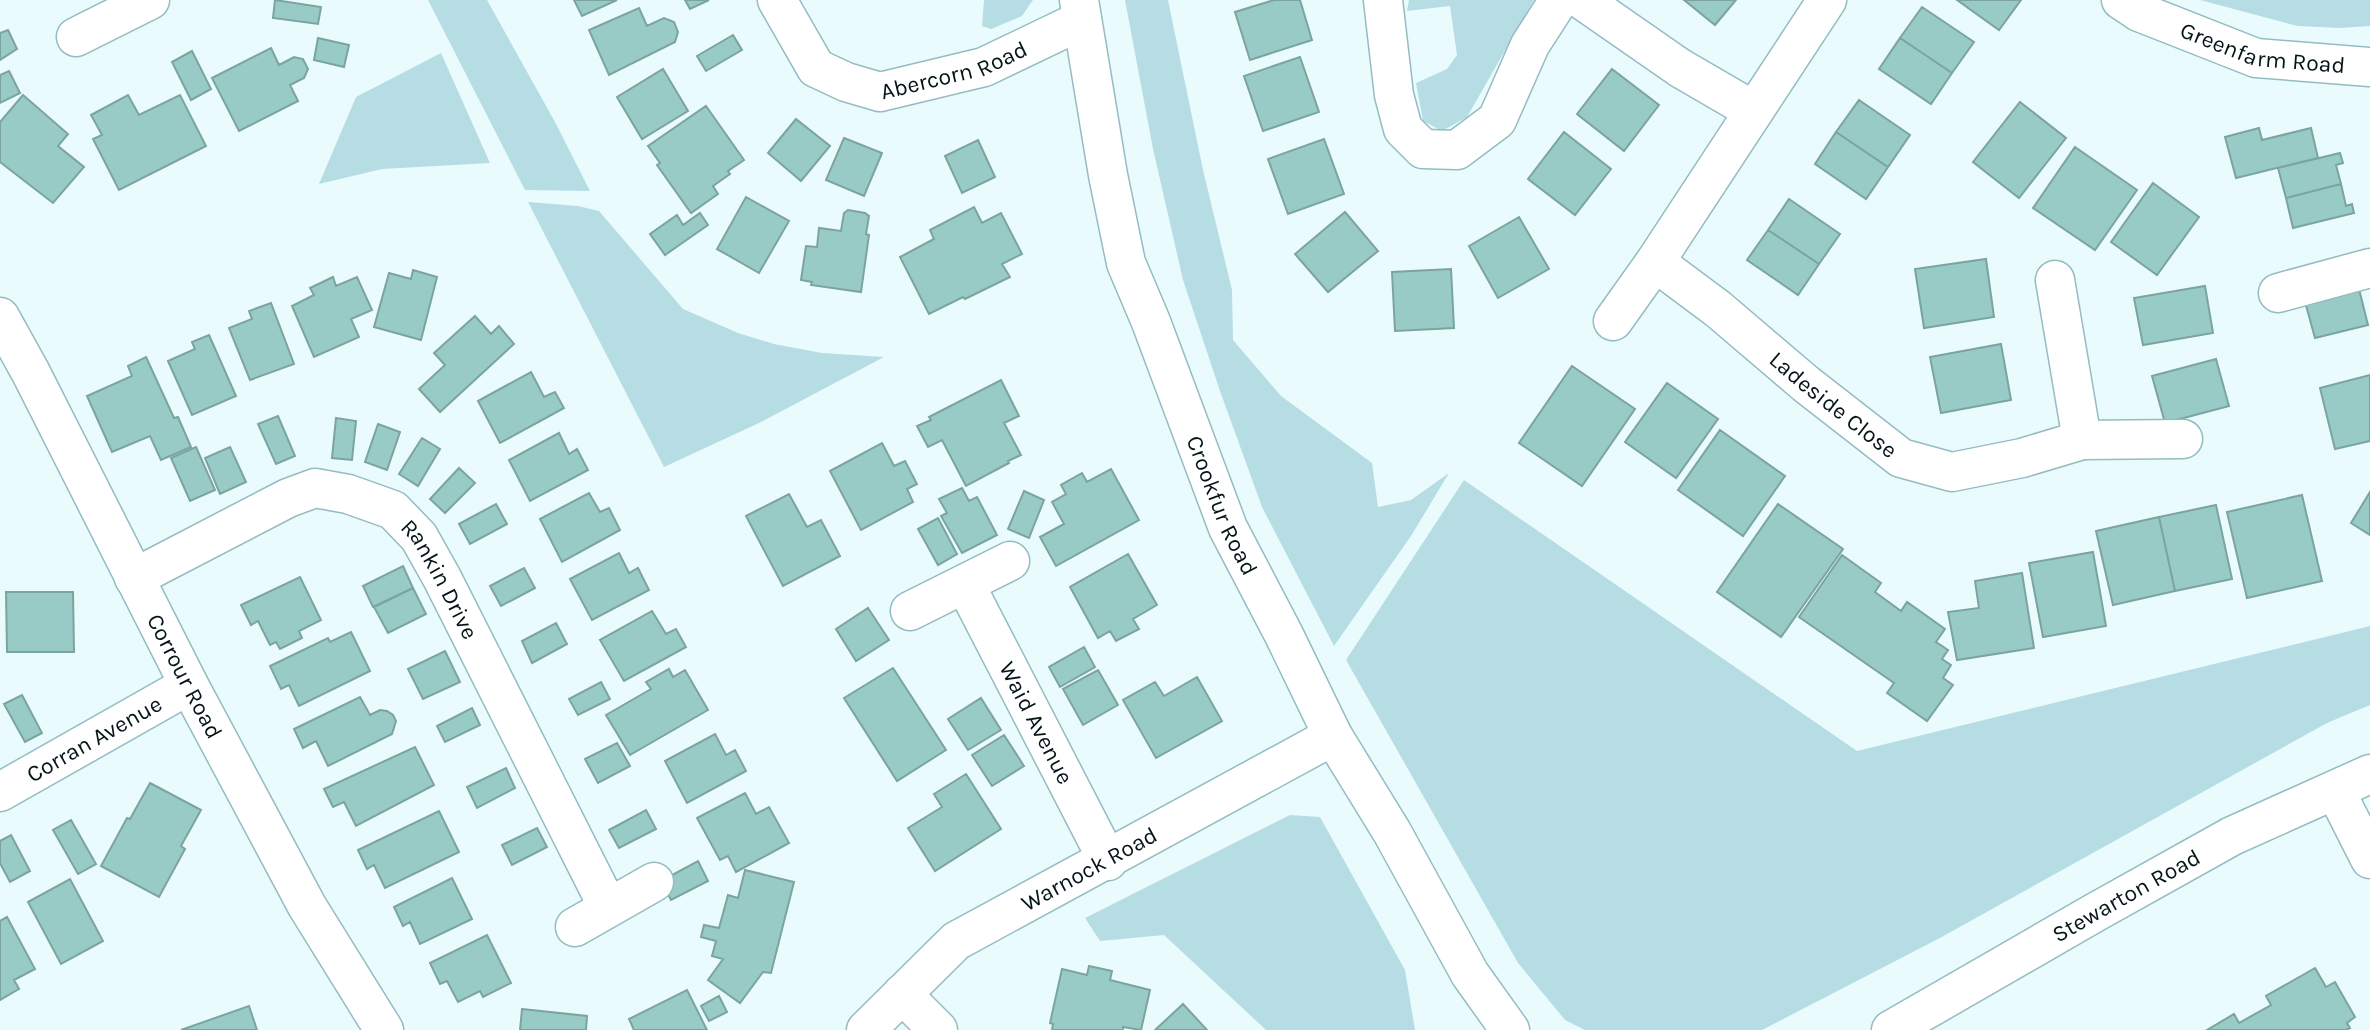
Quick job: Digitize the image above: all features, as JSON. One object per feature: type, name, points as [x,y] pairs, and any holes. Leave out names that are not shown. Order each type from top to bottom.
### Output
[{"type":"street","name":"Abercorn Road","points":[[777,0],[816,68],[846,82],[880,92],[984,67],[1080,10]]},
{"type":"street","points":[[1383,0],[1394,95],[1404,129],[1423,149],[1457,150],[1497,120],[1530,45],[1559,0]]},
{"type":"street","points":[[1582,0],[1681,68],[1754,111]]},
{"type":"street","points":[[1613,321],[1827,0]]},
{"type":"street","name":"Greenfarm Road","points":[[2121,0],[2139,12],[2256,58],[2370,67]]},
{"type":"street","points":[[76,37],[136,3]]},
{"type":"street","name":"Crookfur Road","points":[[1080,10],[1126,263],[1228,528],[1333,736],[1392,832],[1469,974],[1510,1030]]},
{"type":"street","name":"Ladeside Close","points":[[1654,262],[1718,309],[1806,384],[1900,458],[1952,472],[2022,458],[2082,440],[2183,439]]},
{"type":"street","points":[[2278,293],[2370,268]]},
{"type":"street","points":[[2055,280],[2082,440]]},
{"type":"street","name":"Corrour Road","points":[[0,317],[189,685],[307,906],[384,1030]]},
{"type":"street","name":"Rankin Drive","points":[[134,578],[288,498],[315,488],[348,494],[393,509],[419,537],[442,578],[608,907]]},
{"type":"street","points":[[910,611],[1010,561]]},
{"type":"street","name":"Waid Avenue","points":[[965,584],[1108,860]]},
{"type":"street","name":"Corran Avenue","points":[[0,792],[189,685]]},
{"type":"street","name":"Warnock Road","points":[[866,1030],[956,941],[1333,736]]},
{"type":"street","name":"Stewarton Road","points":[[1891,1030],[2094,912],[2232,836],[2370,774]]},
{"type":"street","points":[[2334,790],[2370,859]]},
{"type":"street","points":[[575,928],[654,882]]},
{"type":"street","name":"Crookfur Road","points":[[1469,974],[1480,1030]]},
{"type":"street","points":[[902,993],[938,1030]]},
{"type":"shaded area","points":[[428,0],[487,0],[590,191],[525,190]]},
{"type":"shaded area","points":[[984,0],[1033,0],[1022,16],[991,29],[982,26]]},
{"type":"shaded area","points":[[1125,0],[1168,0],[1203,170],[1232,290],[1233,340],[1281,396],[1372,463],[1378,507],[1411,500],[1449,473],[1411,536],[1334,646],[1262,507],[1183,280],[1153,149]]},
{"type":"shaded area","points":[[1409,0],[1534,0],[1467,117],[1442,131],[1423,121],[1416,83],[1447,69],[1457,55],[1450,6],[1407,11]]},
{"type":"shaded area","points":[[2200,0],[2370,0],[2370,26],[2297,26]]},
{"type":"shaded area","points":[[441,53],[490,163],[382,169],[319,184],[356,97]]},
{"type":"shaded area","points":[[528,202],[578,206],[599,211],[683,309],[738,333],[774,344],[822,353],[884,357],[759,423],[664,467]]},
{"type":"shaded area","points":[[1464,480],[1857,751],[2370,626],[2370,705],[2327,723],[1938,939],[1762,1030],[1585,1030],[1565,1020],[1518,963],[1346,660]]},
{"type":"shaded area","points":[[1290,815],[1320,817],[1405,970],[1415,1030],[1266,1030],[1164,935],[1100,941],[1085,918]]},
{"type":"building","points":[[275,0],[321,7],[318,24],[273,18]]},
{"type":"building","points":[[574,0],[617,0],[582,16]]},
{"type":"building","points":[[685,0],[709,0],[690,9]]},
{"type":"building","points":[[1274,0],[1300,0],[1312,40],[1250,60],[1235,12]]},
{"type":"building","points":[[1684,0],[1736,0],[1715,25]]},
{"type":"building","points":[[1957,0],[2021,0],[1999,30]]},
{"type":"building","points":[[1922,7],[1974,42],[1952,73],[1900,38]]},
{"type":"building","points":[[639,8],[647,26],[664,18],[674,22],[678,32],[675,42],[609,75],[589,30]]},
{"type":"building","points":[[8,30],[17,49],[0,60],[0,33]]},
{"type":"building","points":[[733,35],[742,50],[706,71],[697,56]]},
{"type":"building","points":[[318,38],[349,45],[344,67],[314,60]]},
{"type":"building","points":[[1900,38],[1952,73],[1931,104],[1879,69]]},
{"type":"building","points":[[271,48],[279,65],[294,57],[303,59],[308,69],[304,78],[290,85],[298,101],[239,131],[212,78]]},
{"type":"building","points":[[192,51],[211,89],[191,100],[172,62]]},
{"type":"building","points":[[1300,57],[1319,112],[1263,131],[1244,76]]},
{"type":"building","points":[[663,69],[688,111],[642,139],[617,97]]},
{"type":"building","points":[[1612,69],[1659,105],[1624,151],[1577,114]]},
{"type":"building","points":[[9,71],[20,93],[0,103],[0,75]]},
{"type":"building","points":[[23,95],[68,134],[58,146],[84,167],[53,203],[0,162],[0,122]]},
{"type":"building","points":[[128,95],[139,115],[180,95],[206,146],[119,190],[93,139],[102,135],[91,115]]},
{"type":"building","points":[[1859,100],[1910,135],[1888,167],[1836,132]]},
{"type":"building","points":[[2020,102],[2066,138],[2019,198],[1973,162]]},
{"type":"building","points":[[706,106],[744,160],[713,186],[718,194],[691,213],[657,165],[660,163],[648,146]]},
{"type":"building","points":[[796,119],[830,146],[801,181],[768,153]]},
{"type":"building","points":[[2259,128],[2262,140],[2311,128],[2318,158],[2236,178],[2225,137]]},
{"type":"building","points":[[1564,132],[1611,169],[1575,215],[1528,179]]},
{"type":"building","points":[[1836,132],[1888,167],[1866,199],[1815,164]]},
{"type":"building","points":[[844,138],[882,153],[864,196],[826,180]]},
{"type":"building","points":[[1324,139],[1344,194],[1288,214],[1268,159]]},
{"type":"building","points":[[978,140],[995,177],[962,193],[945,156]]},
{"type":"building","points":[[2075,147],[2137,190],[2095,250],[2033,208]]},
{"type":"building","points":[[2340,153],[2343,163],[2336,165],[2341,184],[2286,198],[2278,168]]},
{"type":"building","points":[[2153,183],[2199,217],[2157,275],[2111,242]]},
{"type":"building","points":[[2341,184],[2346,206],[2352,204],[2354,213],[2293,228],[2286,198]]},
{"type":"building","points":[[746,197],[789,221],[759,273],[717,249]]},
{"type":"building","points":[[1789,199],[1840,234],[1819,264],[1768,230]]},
{"type":"building","points":[[974,207],[982,223],[1001,213],[1022,254],[1002,264],[1010,277],[929,314],[900,257],[934,239],[930,230]]},
{"type":"building","points":[[848,210],[869,216],[861,292],[811,285],[812,282],[801,280],[806,246],[817,247],[819,228],[841,231],[844,213]]},
{"type":"building","points":[[1345,212],[1378,251],[1328,292],[1295,254]]},
{"type":"building","points":[[700,213],[708,225],[665,255],[650,234],[677,215],[683,225]]},
{"type":"building","points":[[1519,217],[1549,269],[1498,298],[1469,246]]},
{"type":"building","points":[[1768,230],[1819,264],[1798,295],[1747,260]]},
{"type":"building","points":[[1986,259],[1994,317],[1924,328],[1915,269]]},
{"type":"building","points":[[1451,269],[1454,328],[1395,331],[1392,272]]},
{"type":"building","points":[[413,270],[437,277],[421,340],[374,327],[389,273],[411,279]]},
{"type":"building","points":[[333,277],[336,286],[357,277],[372,310],[351,319],[359,337],[314,357],[292,306],[314,295],[310,288]]},
{"type":"building","points":[[2358,285],[2368,325],[2315,338],[2304,298]]},
{"type":"building","points":[[2205,286],[2213,333],[2143,345],[2134,298]]},
{"type":"building","points":[[271,303],[294,364],[250,380],[229,328],[252,319],[249,311]]},
{"type":"building","points":[[475,316],[491,334],[499,326],[514,344],[440,412],[419,389],[445,365],[434,353]]},
{"type":"building","points":[[209,335],[236,396],[192,415],[168,361],[195,349],[192,342]]},
{"type":"building","points":[[2001,344],[2011,400],[1941,413],[1930,357]]},
{"type":"building","points":[[146,357],[174,418],[178,417],[191,447],[161,460],[150,436],[112,452],[87,396],[132,376],[128,366]]},
{"type":"building","points":[[2216,359],[2229,406],[2165,423],[2152,376]]},
{"type":"building","points":[[1572,366],[1635,409],[1582,486],[1519,443]]},
{"type":"building","points":[[531,372],[544,397],[555,392],[564,408],[500,443],[478,401]]},
{"type":"building","points":[[2370,375],[2370,441],[2335,449],[2320,388]]},
{"type":"building","points":[[1001,380],[1019,416],[1004,423],[1021,455],[966,486],[942,440],[928,447],[917,426],[931,420],[929,417]]},
{"type":"building","points":[[1667,383],[1718,419],[1676,478],[1625,442]]},
{"type":"building","points":[[278,416],[295,456],[276,464],[258,424]]},
{"type":"building","points":[[336,418],[356,421],[352,460],[332,458]]},
{"type":"building","points":[[378,424],[400,432],[387,470],[365,462]]},
{"type":"building","points":[[1720,430],[1785,476],[1743,536],[1678,490]]},
{"type":"building","points":[[559,433],[569,454],[577,449],[588,470],[530,501],[509,460]]},
{"type":"building","points":[[422,438],[440,449],[418,486],[399,474]]},
{"type":"building","points":[[882,443],[894,466],[905,461],[917,484],[907,489],[913,502],[861,530],[830,471]]},
{"type":"building","points":[[196,447],[215,490],[190,501],[171,458]]},
{"type":"building","points":[[230,447],[246,482],[220,494],[205,458]]},
{"type":"building","points":[[459,468],[475,483],[445,513],[430,499]]},
{"type":"building","points":[[1111,469],[1139,520],[1056,566],[1040,537],[1064,524],[1052,502],[1066,494],[1061,485],[1082,473],[1087,482]]},
{"type":"building","points":[[962,488],[969,501],[977,497],[997,535],[962,553],[941,516],[947,513],[939,499]]},
{"type":"building","points":[[1024,491],[1044,500],[1029,538],[1008,529]]},
{"type":"building","points":[[2370,492],[2370,535],[2351,523]]},
{"type":"building","points":[[589,493],[600,512],[609,508],[620,530],[562,562],[540,519]]},
{"type":"building","points":[[789,494],[807,527],[821,520],[840,556],[783,586],[746,516]]},
{"type":"building","points":[[2302,495],[2322,581],[2247,598],[2227,512]]},
{"type":"building","points":[[496,504],[507,524],[470,544],[459,524]]},
{"type":"building","points":[[1778,504],[1843,549],[1781,637],[1717,592]]},
{"type":"building","points":[[2216,505],[2232,579],[2175,591],[2159,517]]},
{"type":"building","points":[[2159,517],[2175,591],[2113,605],[2096,531]]},
{"type":"building","points":[[938,518],[957,554],[938,565],[918,529]]},
{"type":"building","points":[[2093,552],[2106,626],[2043,637],[2029,563]]},
{"type":"building","points":[[619,553],[629,573],[638,568],[649,590],[592,620],[570,579]]},
{"type":"building","points":[[1128,554],[1157,605],[1133,619],[1139,629],[1116,641],[1110,631],[1098,638],[1070,587]]},
{"type":"building","points":[[1842,555],[1881,583],[1875,592],[1901,611],[1907,602],[1945,629],[1936,642],[1948,650],[1942,659],[1951,665],[1943,678],[1953,685],[1927,721],[1887,693],[1894,683],[1799,617]]},
{"type":"building","points":[[403,566],[413,588],[373,607],[363,586]]},
{"type":"building","points":[[524,568],[535,588],[501,606],[490,586]]},
{"type":"building","points":[[2022,573],[2034,648],[1957,660],[1948,612],[1979,608],[1975,581]]},
{"type":"building","points":[[300,577],[321,620],[299,631],[302,638],[280,649],[276,642],[270,645],[258,621],[251,625],[241,605]]},
{"type":"building","points":[[413,588],[426,614],[388,633],[374,607]]},
{"type":"building","points":[[6,592],[73,592],[74,652],[7,652]]},
{"type":"building","points":[[868,608],[889,640],[856,661],[836,629]]},
{"type":"building","points":[[652,611],[666,634],[676,629],[686,647],[624,681],[600,640]]},
{"type":"building","points":[[556,623],[567,644],[532,663],[522,641]]},
{"type":"building","points":[[351,632],[370,671],[299,706],[289,685],[281,689],[270,666],[328,638],[330,642]]},
{"type":"building","points":[[1084,647],[1095,667],[1060,687],[1049,667]]},
{"type":"building","points":[[445,651],[460,682],[423,699],[408,669]]},
{"type":"building","points":[[893,668],[946,750],[897,781],[844,698]]},
{"type":"building","points":[[669,669],[673,677],[685,670],[708,710],[630,755],[606,715],[651,689],[646,682]]},
{"type":"building","points":[[1098,670],[1118,705],[1083,725],[1063,689]]},
{"type":"building","points":[[1197,677],[1222,721],[1156,758],[1123,700],[1155,682],[1164,696]]},
{"type":"building","points":[[601,682],[610,699],[578,715],[569,699]]},
{"type":"building","points":[[22,695],[42,733],[25,742],[4,704]]},
{"type":"building","points":[[360,697],[370,715],[380,710],[393,715],[396,721],[392,734],[328,766],[316,741],[303,748],[294,729]]},
{"type":"building","points":[[981,698],[1001,730],[968,750],[948,719]]},
{"type":"building","points":[[472,708],[480,725],[445,742],[437,726]]},
{"type":"building","points":[[715,734],[726,755],[735,750],[746,771],[687,803],[665,761]]},
{"type":"building","points":[[1004,735],[1024,766],[992,786],[972,755]]},
{"type":"building","points":[[617,743],[630,766],[598,783],[585,759]]},
{"type":"building","points":[[415,747],[434,785],[356,826],[344,802],[333,807],[324,789]]},
{"type":"building","points":[[506,768],[515,788],[477,808],[467,787]]},
{"type":"building","points":[[966,774],[1001,829],[935,871],[908,828],[942,807],[934,794]]},
{"type":"building","points":[[150,783],[201,810],[181,846],[185,849],[159,897],[101,866]]},
{"type":"building","points":[[745,793],[756,814],[769,807],[789,843],[736,872],[728,856],[720,860],[697,818]]},
{"type":"building","points":[[646,810],[656,829],[619,848],[609,830]]},
{"type":"building","points":[[439,811],[459,852],[385,888],[374,865],[367,869],[358,850]]},
{"type":"building","points":[[71,820],[96,864],[78,874],[53,830]]},
{"type":"building","points":[[537,828],[547,847],[512,865],[502,845]]},
{"type":"building","points":[[11,835],[30,871],[10,882],[0,863],[0,841]]},
{"type":"building","points":[[698,861],[708,881],[671,900],[661,881]]},
{"type":"building","points":[[745,870],[794,882],[771,973],[763,972],[740,1003],[708,980],[723,959],[712,956],[716,941],[701,937],[704,925],[719,928],[728,895],[738,898]]},
{"type":"building","points":[[452,878],[472,919],[420,944],[410,922],[403,926],[394,907]]},
{"type":"building","points":[[70,879],[103,941],[61,964],[28,902]]},
{"type":"building","points":[[7,917],[35,969],[14,980],[19,989],[0,1000],[0,921]]},
{"type":"building","points":[[487,935],[511,983],[483,997],[480,991],[458,1002],[447,981],[440,984],[430,963]]},
{"type":"building","points":[[1089,966],[1112,971],[1110,980],[1150,990],[1141,1030],[1123,1027],[1123,1030],[1052,1030],[1053,1024],[1050,1023],[1062,969],[1087,975]]},
{"type":"building","points":[[2315,968],[2326,987],[2335,982],[2355,1017],[2347,1023],[2350,1028],[2207,1030],[2234,1014],[2239,1023],[2271,1005],[2266,996]]},
{"type":"building","points":[[687,990],[707,1030],[634,1030],[629,1019]]},
{"type":"building","points":[[719,996],[727,1012],[709,1021],[701,1006]]},
{"type":"building","points":[[1183,1004],[1207,1030],[1155,1030]]},
{"type":"building","points":[[249,1006],[257,1030],[181,1030]]},
{"type":"building","points":[[522,1009],[587,1016],[586,1030],[520,1030]]}]
